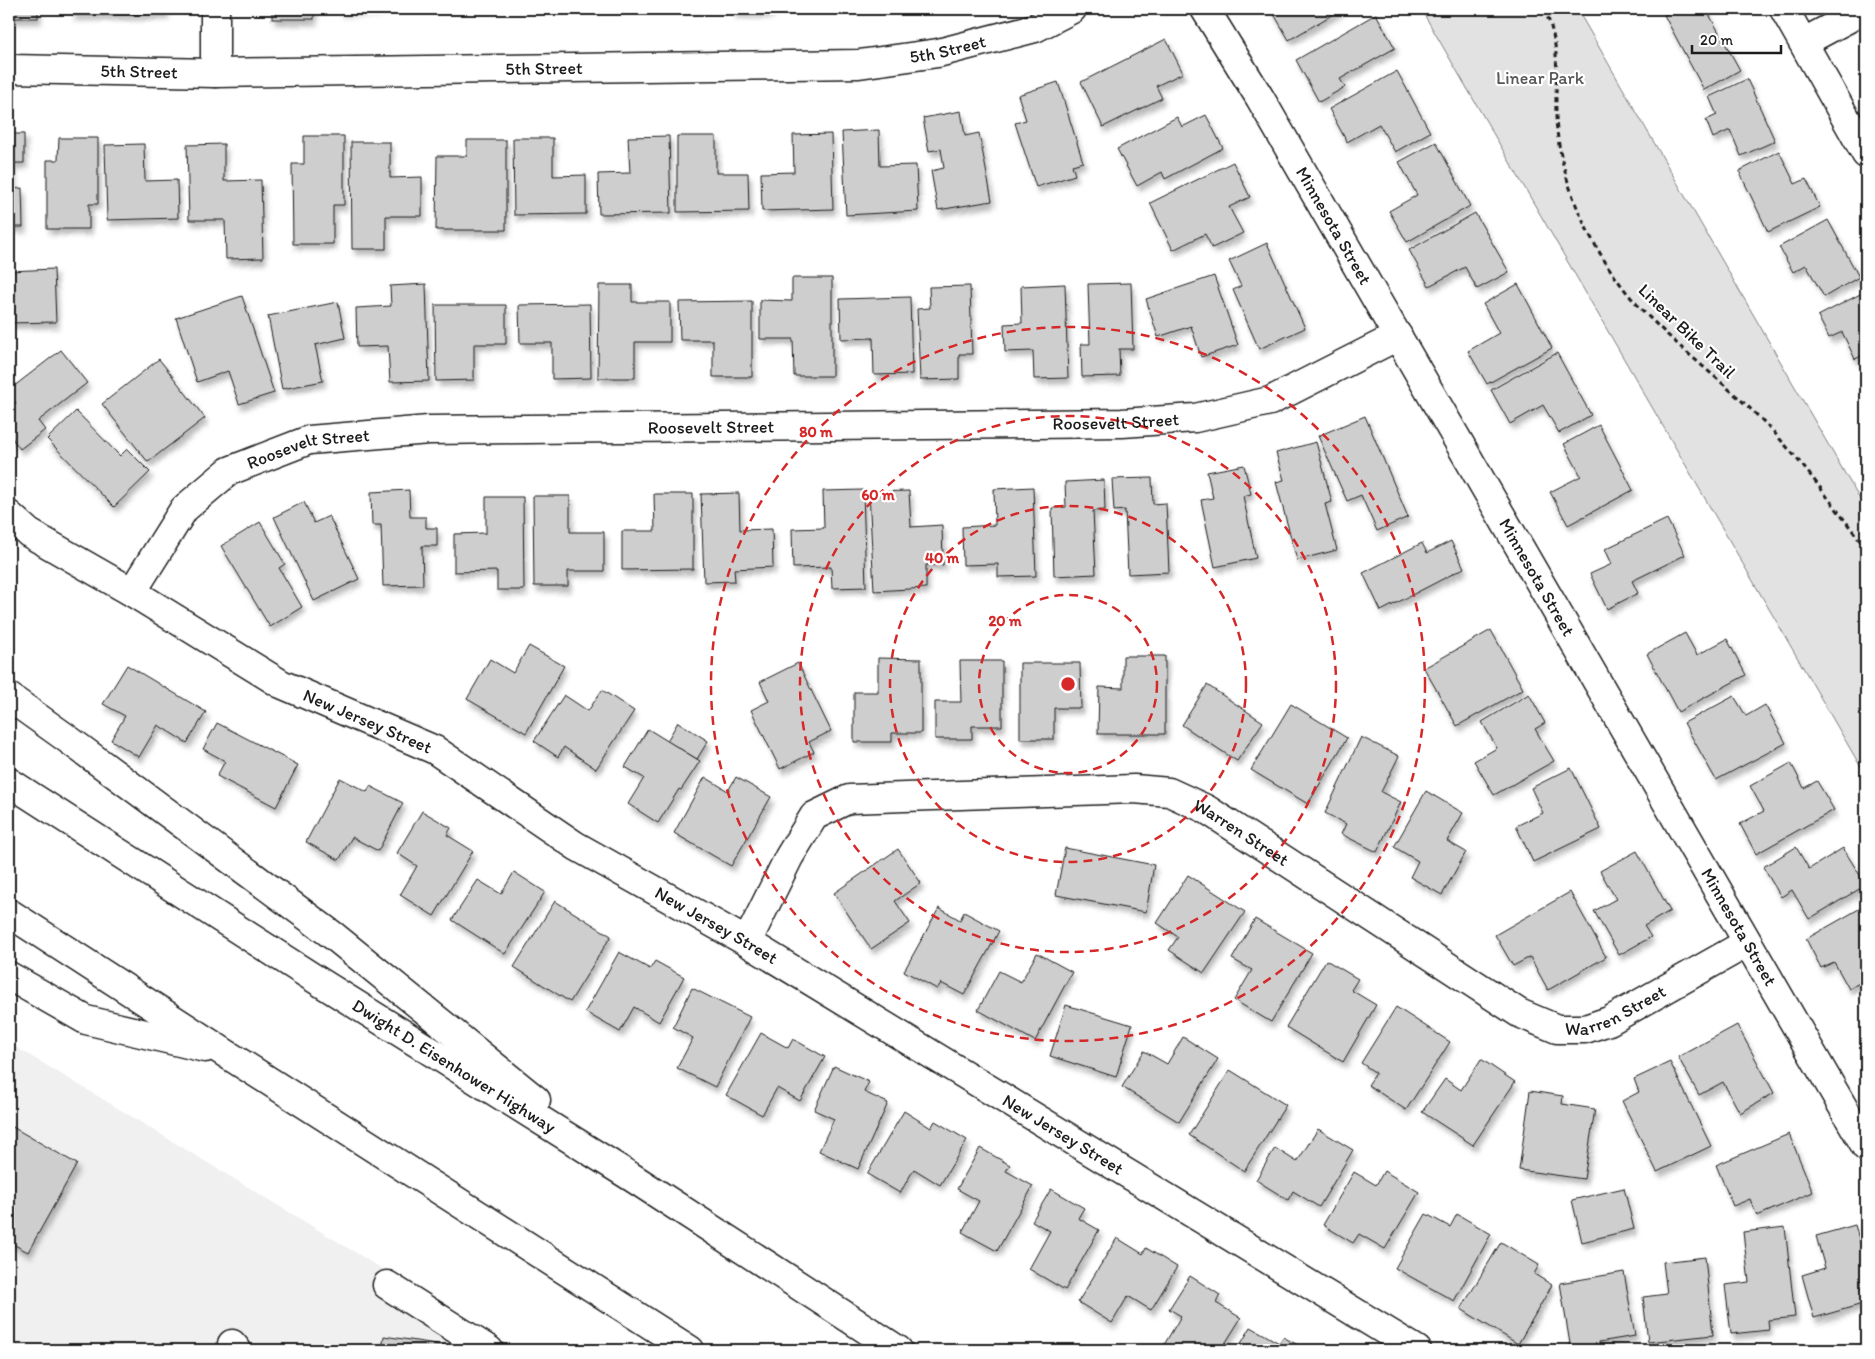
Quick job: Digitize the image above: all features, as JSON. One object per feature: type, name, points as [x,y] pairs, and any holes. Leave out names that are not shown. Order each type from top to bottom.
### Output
[{"type":"main road","points":[[215,73],[216,9]]},
{"type":"main road","name":"5th Street","points":[[9,69],[215,73],[859,64],[938,52],[1034,28],[1072,9]]},
{"type":"main road","name":"Minnesota Street","points":[[1205,9],[1260,98],[1866,1147]]},
{"type":"main road","points":[[1784,9],[1866,154]]},
{"type":"main road","points":[[1804,42],[1866,9]]},
{"type":"main road","name":"Roosevelt Street","points":[[132,592],[184,509],[221,477],[229,471],[309,440],[429,430],[1122,423],[1195,418],[1270,401],[1398,336]]},
{"type":"main road","name":"New Jersey Street","points":[[9,515],[29,533],[132,592],[281,684],[435,750],[576,846],[748,942],[1417,1350]]},
{"type":"main road","points":[[9,697],[73,742],[335,937],[633,1178]]},
{"type":"main road","name":"Dwight D. Eisenhower Highway","points":[[9,782],[312,977],[633,1178],[898,1350]]},
{"type":"main road","name":"Warren Street","points":[[748,942],[788,857],[814,816],[849,799],[1134,789],[1169,792],[1206,809],[1519,1013],[1557,1029],[1585,1030],[1609,1021],[1747,944]]},
{"type":"main road","points":[[9,913],[675,1343],[690,1350]]},
{"type":"main road","points":[[9,976],[86,1020],[224,1053]]},
{"type":"main road","points":[[387,1285],[489,1350]]},
{"type":"main road","points":[[845,1315],[909,1350]]},
{"type":"path","name":"Linear Bike Trail","points":[[1544,9],[1555,38],[1556,118],[1562,160],[1576,204],[1591,239],[1621,284],[1644,312],[1769,428],[1824,492],[1866,549]]},
{"type":"shaded area","points":[[9,1043],[81,1086],[516,1350],[9,1350]]},
{"type":"green space","name":"Linear Park","points":[[1421,9],[1577,9],[1866,510],[1866,776]]},
{"type":"building","points":[[9,9],[38,9],[38,18],[9,18]]},
{"type":"building","points":[[72,9],[165,9],[165,14],[72,15]]},
{"type":"building","points":[[272,9],[314,9],[314,19],[272,19]]},
{"type":"building","points":[[340,9],[378,9],[378,10],[340,11]]},
{"type":"building","points":[[733,9],[771,9],[771,12],[733,13]]},
{"type":"building","points":[[1271,9],[1342,9],[1289,40]]},
{"type":"building","points":[[1676,9],[1706,9],[1740,70],[1704,90],[1664,15]]},
{"type":"building","points":[[1376,14],[1395,48],[1340,79],[1345,87],[1319,102],[1296,60]]},
{"type":"building","points":[[1166,39],[1183,73],[1156,86],[1162,98],[1103,127],[1081,82]]},
{"type":"building","points":[[1397,71],[1430,132],[1395,152],[1379,124],[1347,142],[1329,109]]},
{"type":"building","points":[[1747,79],[1775,141],[1741,156],[1730,130],[1713,138],[1706,120],[1717,115],[1709,97]]},
{"type":"building","points":[[1058,82],[1083,162],[1072,165],[1075,175],[1036,187],[1015,123],[1026,120],[1018,95]]},
{"type":"building","points":[[961,111],[965,136],[979,133],[992,201],[938,210],[931,171],[944,168],[941,149],[929,151],[923,118]]},
{"type":"building","points":[[1206,115],[1223,148],[1165,179],[1162,172],[1137,186],[1117,149],[1177,117],[1182,127]]},
{"type":"building","points":[[879,130],[880,166],[916,165],[918,211],[846,215],[842,132]]},
{"type":"building","points":[[9,134],[24,134],[24,163],[13,163],[13,189],[22,188],[23,227],[9,227]]},
{"type":"building","points":[[831,134],[833,209],[762,211],[761,173],[794,172],[793,135]]},
{"type":"building","points":[[304,136],[344,136],[344,205],[333,205],[333,244],[293,244],[292,164],[304,164]]},
{"type":"building","points":[[669,136],[671,213],[599,214],[598,174],[630,173],[628,137]]},
{"type":"building","points":[[677,136],[716,136],[716,173],[748,173],[749,211],[677,212]]},
{"type":"building","points":[[59,138],[98,138],[98,204],[89,204],[89,229],[47,229],[47,160],[58,160]]},
{"type":"building","points":[[513,138],[553,138],[553,176],[586,175],[586,214],[514,215]]},
{"type":"building","points":[[467,140],[506,140],[506,230],[436,230],[437,156],[467,156]]},
{"type":"building","points":[[351,142],[390,142],[390,178],[422,177],[422,216],[386,216],[386,249],[352,249]]},
{"type":"building","points":[[1436,142],[1470,206],[1407,242],[1389,211],[1417,195],[1399,162]]},
{"type":"building","points":[[144,144],[145,181],[177,180],[178,218],[107,220],[105,145]]},
{"type":"building","points":[[224,144],[224,181],[261,180],[263,258],[226,259],[225,220],[189,220],[187,145]]},
{"type":"building","points":[[1779,151],[1795,184],[1806,179],[1820,207],[1768,232],[1739,171]]},
{"type":"building","points":[[1233,162],[1250,197],[1229,207],[1243,233],[1212,248],[1205,234],[1173,250],[1150,203]]},
{"type":"building","points":[[1475,213],[1509,272],[1477,289],[1465,267],[1429,286],[1409,250]]},
{"type":"building","points":[[1828,220],[1859,277],[1824,297],[1806,265],[1793,272],[1779,247]]},
{"type":"building","points":[[1267,243],[1305,328],[1259,349],[1233,290],[1241,286],[1229,261]]},
{"type":"building","points":[[54,269],[56,322],[9,323],[9,271]]},
{"type":"building","points":[[1214,276],[1238,345],[1201,357],[1191,326],[1158,337],[1146,299]]},
{"type":"building","points":[[792,278],[832,278],[832,376],[794,376],[793,339],[760,339],[760,300],[792,301]]},
{"type":"building","points":[[1131,283],[1133,349],[1119,349],[1120,376],[1082,377],[1081,344],[1090,344],[1088,284]]},
{"type":"building","points":[[426,284],[429,381],[390,382],[388,346],[357,347],[356,308],[391,306],[390,286]]},
{"type":"building","points":[[1065,284],[1068,378],[1034,379],[1033,351],[1005,352],[1004,324],[1022,323],[1021,286]]},
{"type":"building","points":[[1518,284],[1552,348],[1487,384],[1468,351],[1499,333],[1483,304]]},
{"type":"building","points":[[599,285],[632,285],[632,302],[670,302],[670,342],[635,342],[635,378],[598,378]]},
{"type":"building","points":[[970,286],[972,354],[959,354],[959,379],[920,380],[917,309],[930,308],[929,287]]},
{"type":"building","points":[[1866,291],[1866,354],[1855,359],[1842,332],[1829,338],[1818,316]]},
{"type":"building","points":[[242,296],[274,393],[239,404],[228,371],[197,382],[176,318]]},
{"type":"building","points":[[910,297],[912,374],[874,375],[873,338],[841,339],[840,299]]},
{"type":"building","points":[[752,301],[752,377],[713,377],[713,340],[680,340],[679,302]]},
{"type":"building","points":[[338,302],[345,338],[315,345],[323,381],[282,389],[268,316]]},
{"type":"building","points":[[590,304],[591,378],[552,379],[552,343],[520,343],[519,305]]},
{"type":"building","points":[[435,305],[506,305],[506,344],[474,344],[474,380],[436,381]]},
{"type":"building","points":[[61,350],[87,383],[38,421],[45,430],[20,449],[9,434],[9,408],[16,403],[9,394],[9,390]]},
{"type":"building","points":[[1557,353],[1591,415],[1559,433],[1543,405],[1510,424],[1491,390]]},
{"type":"building","points":[[159,359],[205,418],[148,462],[102,404]]},
{"type":"building","points":[[76,411],[120,456],[127,449],[150,472],[114,507],[47,439]]},
{"type":"building","points":[[1365,416],[1408,517],[1377,531],[1361,495],[1347,501],[1318,436]]},
{"type":"building","points":[[1599,425],[1633,490],[1568,525],[1550,492],[1581,476],[1564,444]]},
{"type":"building","points":[[1316,442],[1332,502],[1325,504],[1337,550],[1297,560],[1276,482],[1284,480],[1276,453]]},
{"type":"building","points":[[1244,465],[1251,494],[1243,496],[1256,558],[1215,567],[1201,500],[1213,498],[1207,472]]},
{"type":"building","points":[[1152,478],[1153,504],[1166,503],[1169,572],[1128,574],[1125,510],[1114,511],[1112,479]]},
{"type":"building","points":[[1104,480],[1105,510],[1093,511],[1096,574],[1054,576],[1052,508],[1066,507],[1065,482]]},
{"type":"building","points":[[1033,487],[1036,576],[998,577],[998,564],[963,565],[962,527],[995,525],[994,489]]},
{"type":"building","points":[[409,490],[410,517],[426,517],[426,528],[437,528],[437,546],[422,546],[423,585],[383,586],[381,525],[372,525],[371,492]]},
{"type":"building","points":[[863,490],[866,587],[832,588],[831,567],[793,568],[792,529],[824,528],[823,491]]},
{"type":"building","points":[[909,491],[911,527],[942,525],[943,565],[926,565],[926,588],[874,591],[869,492]]},
{"type":"building","points":[[739,493],[740,530],[772,529],[773,567],[734,569],[735,581],[704,582],[701,494]]},
{"type":"building","points":[[654,494],[693,494],[693,569],[622,570],[622,531],[655,531]]},
{"type":"building","points":[[533,496],[570,496],[570,532],[604,532],[604,571],[568,571],[568,586],[534,586]]},
{"type":"building","points":[[486,497],[523,497],[524,590],[497,590],[497,571],[454,572],[454,534],[486,533]]},
{"type":"building","points":[[304,502],[314,523],[329,516],[359,579],[314,601],[274,517]]},
{"type":"building","points":[[1667,519],[1685,555],[1632,581],[1638,593],[1607,609],[1590,574],[1612,564],[1605,549]]},
{"type":"building","points":[[260,522],[285,564],[279,568],[302,607],[270,627],[221,546]]},
{"type":"building","points":[[1451,541],[1464,568],[1381,611],[1363,573],[1422,543],[1427,553]]},
{"type":"building","points":[[1491,630],[1523,689],[1457,726],[1424,668]]},
{"type":"building","points":[[1685,633],[1697,655],[1727,639],[1746,675],[1678,712],[1647,654]]},
{"type":"building","points":[[529,646],[564,666],[526,733],[467,699],[490,659],[513,673]]},
{"type":"building","points":[[1123,656],[1165,656],[1165,734],[1098,734],[1099,687],[1123,688]]},
{"type":"building","points":[[878,658],[921,659],[921,733],[892,733],[892,742],[854,742],[854,692],[878,692]]},
{"type":"building","points":[[960,661],[1002,661],[1002,726],[972,726],[972,739],[935,739],[935,702],[961,702]]},
{"type":"building","points":[[798,663],[831,731],[809,742],[814,752],[780,769],[751,710],[769,701],[760,682]]},
{"type":"building","points":[[1020,663],[1080,663],[1081,708],[1054,708],[1054,739],[1020,739]]},
{"type":"building","points":[[127,665],[206,712],[187,743],[158,725],[139,757],[111,740],[125,716],[103,704]]},
{"type":"building","points":[[1207,685],[1263,722],[1237,761],[1182,725]]},
{"type":"building","points":[[602,690],[634,711],[596,769],[564,747],[558,757],[534,741],[564,695],[588,711]]},
{"type":"building","points":[[1529,694],[1545,723],[1535,729],[1554,761],[1494,795],[1474,761],[1497,748],[1482,722]]},
{"type":"building","points":[[1734,696],[1746,716],[1765,705],[1786,743],[1716,780],[1684,723]]},
{"type":"building","points":[[1291,704],[1347,738],[1308,804],[1251,770]]},
{"type":"building","points":[[678,722],[708,741],[697,759],[667,741]]},
{"type":"building","points":[[217,723],[298,765],[276,807],[217,776],[225,761],[203,749]]},
{"type":"building","points":[[648,729],[700,761],[681,790],[679,789],[658,823],[628,804],[644,778],[625,767]]},
{"type":"building","points":[[1361,737],[1399,756],[1381,792],[1401,802],[1377,852],[1341,834],[1346,824],[1325,813]]},
{"type":"building","points":[[1791,763],[1804,788],[1817,781],[1834,810],[1756,854],[1740,824],[1764,811],[1750,786]]},
{"type":"building","points":[[1571,768],[1601,829],[1533,862],[1516,826],[1543,813],[1531,788]]},
{"type":"building","points":[[705,777],[728,791],[736,777],[771,797],[731,866],[674,833]]},
{"type":"building","points":[[340,778],[367,792],[370,786],[403,803],[378,851],[352,837],[339,860],[306,842]]},
{"type":"building","points":[[1426,791],[1463,813],[1447,841],[1466,852],[1442,895],[1410,877],[1418,861],[1394,847]]},
{"type":"building","points":[[422,811],[451,828],[447,835],[473,851],[434,916],[400,895],[417,866],[397,853]]},
{"type":"building","points":[[1796,847],[1809,869],[1843,848],[1866,885],[1809,919],[1792,890],[1781,897],[1763,867]]},
{"type":"building","points":[[1065,848],[1154,865],[1146,912],[1056,895]]},
{"type":"building","points":[[898,849],[921,883],[895,901],[910,923],[871,949],[834,893]]},
{"type":"building","points":[[1637,851],[1670,911],[1644,926],[1651,937],[1619,955],[1594,911],[1616,899],[1600,871]]},
{"type":"building","points":[[514,872],[545,892],[505,954],[452,920],[478,880],[501,894]]},
{"type":"building","points":[[1188,875],[1245,912],[1204,973],[1169,950],[1178,937],[1157,923]]},
{"type":"building","points":[[1570,892],[1606,957],[1548,990],[1530,957],[1513,966],[1495,935]]},
{"type":"building","points":[[555,901],[611,936],[570,1002],[514,967]]},
{"type":"building","points":[[1866,905],[1866,979],[1849,989],[1834,962],[1821,968],[1806,939]]},
{"type":"building","points":[[939,908],[960,920],[964,912],[999,931],[964,995],[941,983],[937,989],[904,971]]},
{"type":"building","points":[[1255,919],[1312,953],[1271,1022],[1234,1000],[1252,970],[1232,959]]},
{"type":"building","points":[[619,952],[650,969],[655,961],[684,977],[659,1022],[634,1007],[620,1032],[585,1012]]},
{"type":"building","points":[[1037,953],[1072,972],[1035,1041],[978,1010],[999,971],[1021,982]]},
{"type":"building","points":[[1326,960],[1358,979],[1351,990],[1376,1005],[1343,1062],[1286,1027]]},
{"type":"building","points":[[692,988],[750,1017],[715,1087],[677,1068],[693,1038],[673,1027]]},
{"type":"building","points":[[1066,1005],[1132,1025],[1116,1077],[1050,1056]]},
{"type":"building","points":[[1396,1007],[1450,1042],[1406,1110],[1368,1085],[1376,1073],[1361,1063]]},
{"type":"building","points":[[1737,1025],[1774,1093],[1740,1113],[1723,1082],[1699,1095],[1678,1057]]},
{"type":"building","points":[[761,1033],[788,1048],[793,1039],[825,1057],[800,1101],[777,1088],[762,1115],[726,1095]]},
{"type":"building","points":[[1183,1037],[1218,1059],[1179,1122],[1122,1087],[1144,1051],[1167,1064]]},
{"type":"building","points":[[1481,1059],[1515,1082],[1473,1145],[1422,1112],[1445,1079],[1461,1090]]},
{"type":"building","points":[[1670,1062],[1711,1146],[1657,1172],[1622,1101],[1639,1092],[1634,1079]]},
{"type":"building","points":[[834,1066],[869,1082],[864,1092],[888,1103],[858,1169],[819,1151],[834,1119],[814,1110]]},
{"type":"building","points":[[1230,1070],[1286,1105],[1244,1171],[1189,1135]]},
{"type":"building","points":[[1530,1091],[1563,1096],[1562,1104],[1595,1109],[1584,1179],[1519,1170]]},
{"type":"building","points":[[904,1111],[931,1128],[935,1121],[967,1140],[940,1185],[914,1169],[900,1193],[867,1174]]},
{"type":"building","points":[[9,1125],[77,1164],[28,1252],[9,1242]]},
{"type":"building","points":[[1318,1129],[1353,1150],[1319,1207],[1293,1191],[1288,1200],[1256,1180],[1275,1148],[1297,1162]]},
{"type":"building","points":[[1789,1134],[1813,1192],[1757,1216],[1750,1199],[1733,1206],[1716,1165]]},
{"type":"building","points":[[980,1148],[1010,1165],[1006,1171],[1033,1186],[997,1251],[962,1232],[979,1201],[957,1189]]},
{"type":"building","points":[[1384,1171],[1419,1192],[1385,1249],[1359,1234],[1353,1243],[1323,1225],[1354,1172],[1376,1185]]},
{"type":"building","points":[[1624,1188],[1634,1229],[1582,1242],[1572,1200]]},
{"type":"building","points":[[1051,1189],[1084,1208],[1078,1218],[1099,1230],[1065,1290],[1029,1269],[1050,1231],[1032,1221]]},
{"type":"building","points":[[1426,1214],[1450,1227],[1457,1214],[1491,1234],[1454,1301],[1395,1268]]},
{"type":"building","points":[[1855,1225],[1866,1263],[1866,1303],[1814,1318],[1802,1275],[1825,1268],[1816,1236]]},
{"type":"building","points":[[1785,1227],[1795,1317],[1768,1320],[1769,1330],[1731,1334],[1725,1285],[1749,1282],[1743,1232]]},
{"type":"building","points":[[1117,1238],[1143,1254],[1146,1248],[1177,1267],[1151,1310],[1128,1296],[1112,1323],[1078,1302]]},
{"type":"building","points":[[1501,1242],[1539,1265],[1534,1274],[1552,1285],[1518,1344],[1461,1309]]},
{"type":"building","points":[[1705,1257],[1713,1335],[1648,1342],[1643,1297],[1667,1294],[1663,1262]]},
{"type":"building","points":[[1624,1272],[1635,1336],[1599,1342],[1600,1350],[1571,1350],[1560,1283]]},
{"type":"building","points":[[1190,1276],[1220,1295],[1216,1303],[1241,1318],[1221,1350],[1161,1350],[1181,1316],[1169,1309]]},
{"type":"building","points":[[1251,1327],[1279,1343],[1283,1337],[1307,1350],[1237,1350]]},
{"type":"building","points":[[384,1336],[449,1346],[448,1350],[382,1350]]}]
